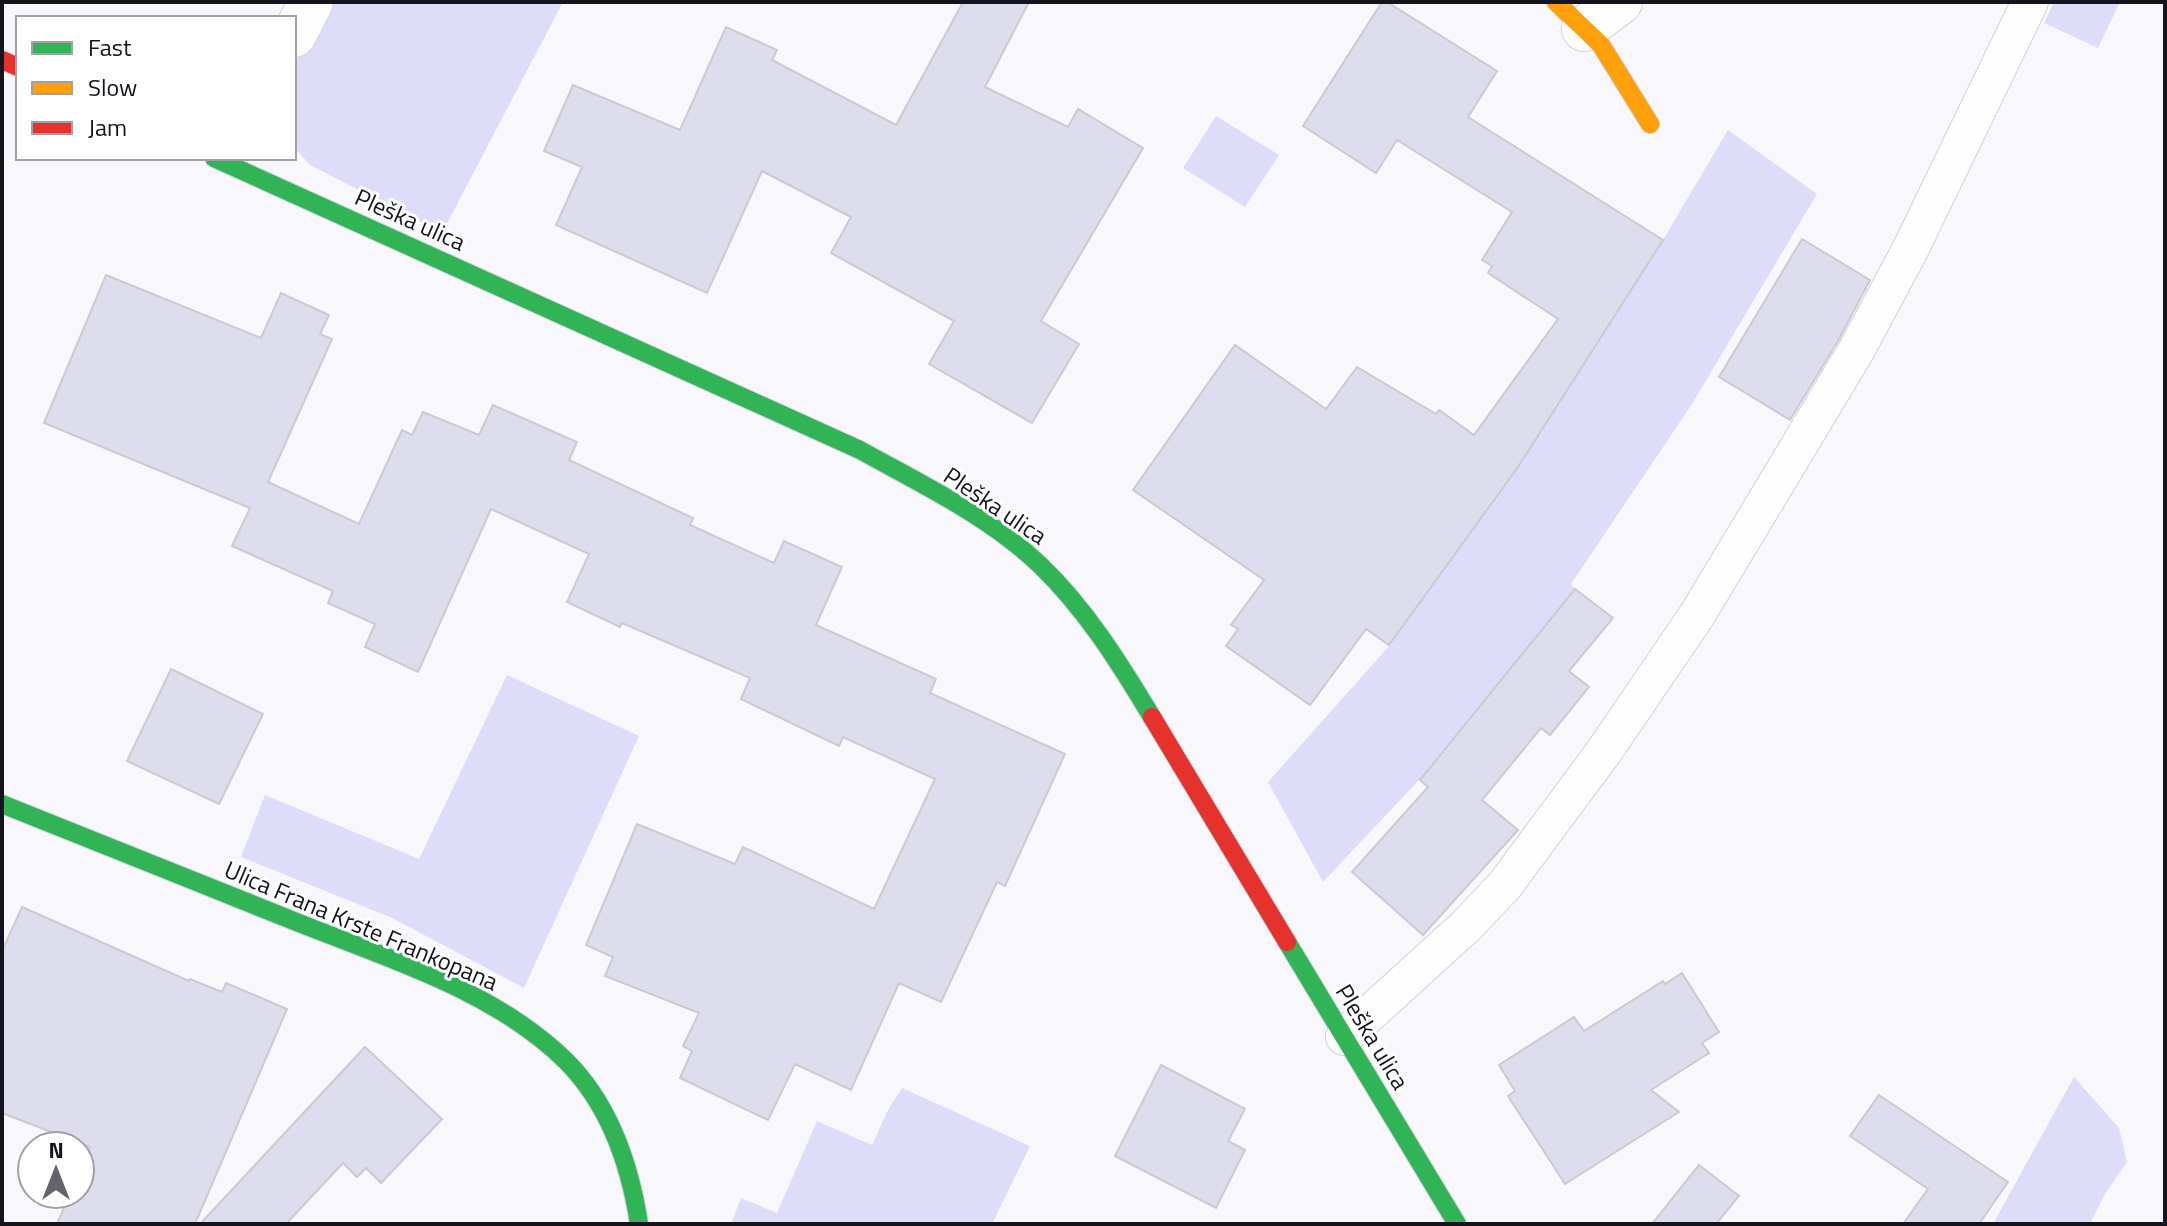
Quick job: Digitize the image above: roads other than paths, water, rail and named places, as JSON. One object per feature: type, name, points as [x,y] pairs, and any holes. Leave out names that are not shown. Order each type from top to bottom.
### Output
[{"type":"street","points":[[296,31],[311,2]]},
{"type":"street","points":[[1570,16],[1620,2]]},
{"type":"street","points":[[1570,16],[1601,45],[1650,124]]},
{"type":"street","name":"Pleška ulica","points":[[224,160],[860,450],[999,533],[1039,564],[1085,615],[1149,716],[1457,1224]]},
{"type":"street","name":"Ulica Frana Krste Frankopana","points":[[2,804],[383,957],[493,1009],[540,1038],[568,1063],[617,1137],[635,1189],[639,1224]]},
{"type":"lane","points":[[1344,1037],[1456,936],[1505,885],[1605,750],[1697,615],[1856,351],[1910,250],[2030,2]]}]
